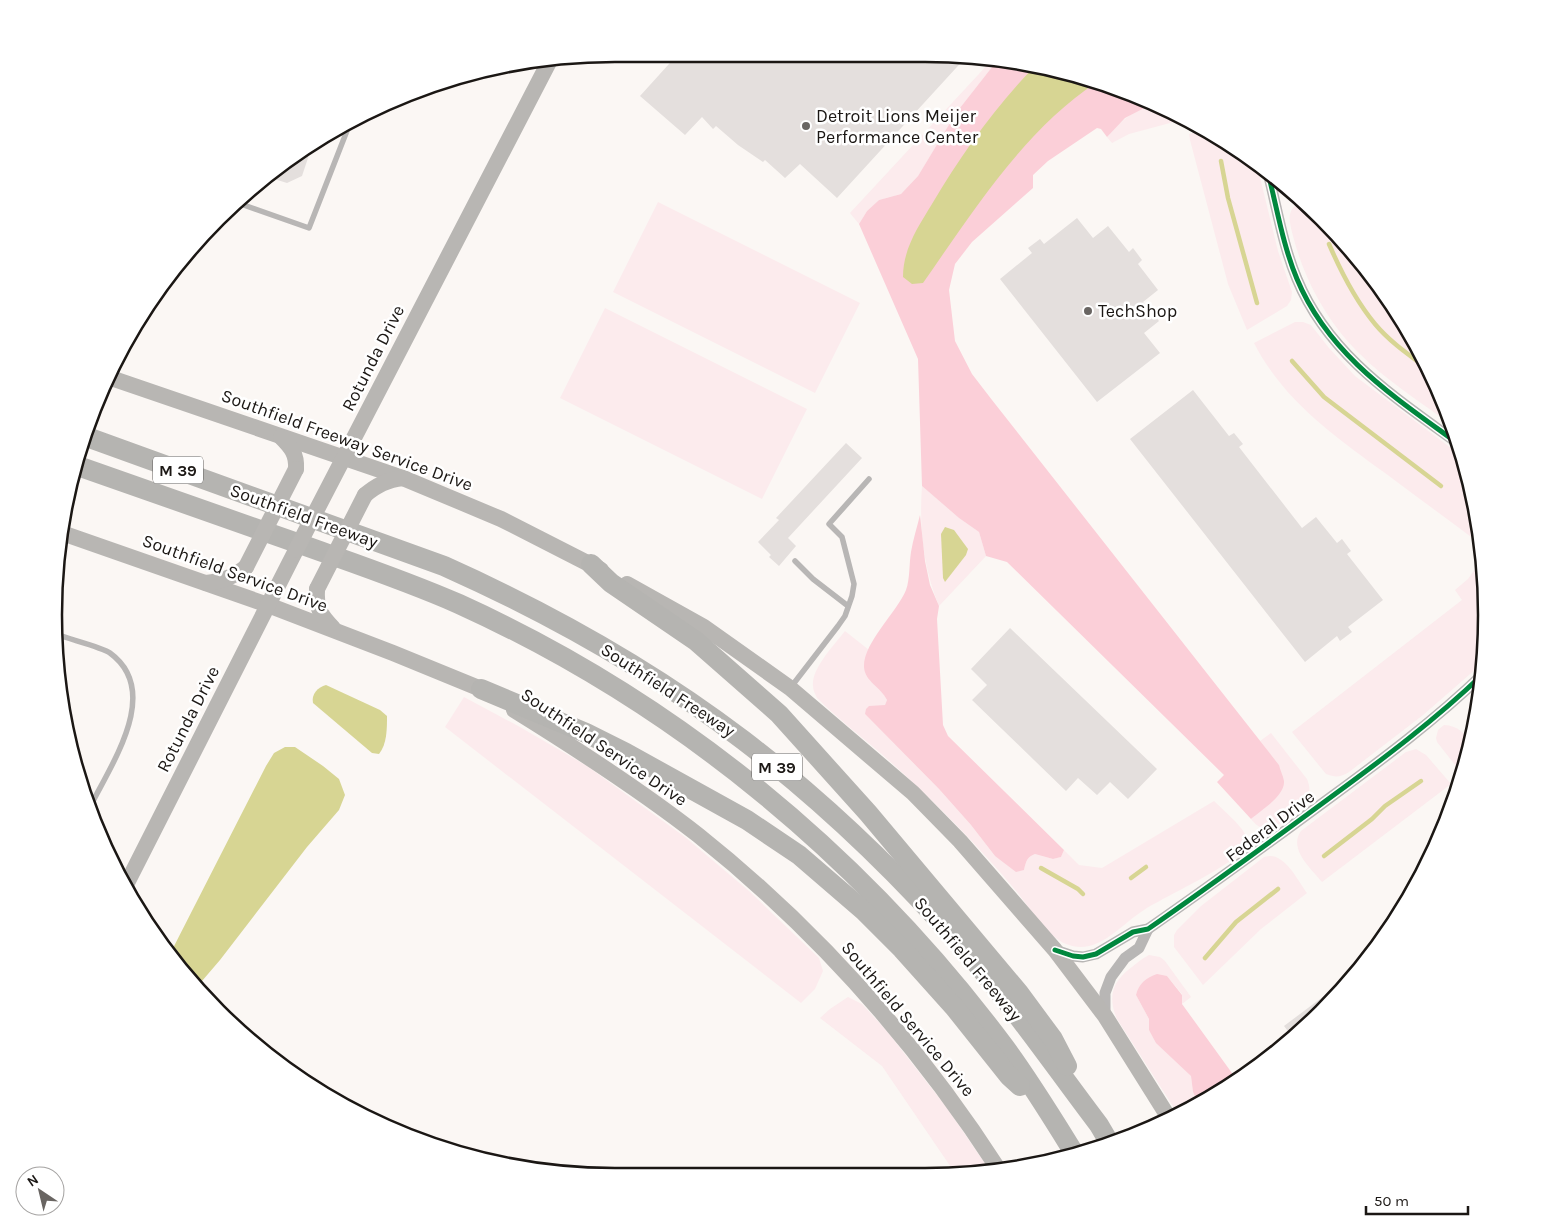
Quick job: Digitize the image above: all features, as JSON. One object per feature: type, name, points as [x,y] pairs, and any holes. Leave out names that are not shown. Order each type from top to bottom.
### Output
[{"type":"highway","name":"Southfield Freeway","points":[[92,439],[444,566],[485,584],[563,624],[680,695],[783,772],[885,864],[936,918],[996,988],[1104,1134]]},
{"type":"highway","name":"Southfield Freeway","points":[[82,468],[432,592],[494,620],[538,643],[602,680],[662,719],[727,764],[764,793],[857,876],[956,984],[1006,1048],[1072,1149]]},
{"type":"highway","points":[[591,564],[611,583],[696,641],[773,708],[813,750],[1019,993],[1053,1039],[1104,1134]]},
{"type":"highway","points":[[481,689],[586,733],[626,753],[747,820],[799,856],[839,888],[902,949],[954,1008],[1009,1076],[1044,1106]]},
{"type":"main road","name":"Rotunda Drive","points":[[130,878],[279,582],[547,67]]},
{"type":"main road","name":"Southfield Freeway Service Drive","points":[[116,380],[403,478],[501,519],[591,564],[704,627],[790,688],[913,793],[966,848],[1056,950],[1105,1016],[1166,1113]]},
{"type":"main road","points":[[204,583],[221,581],[235,576],[246,567],[296,469],[297,459],[294,452],[280,436]]},
{"type":"main road","points":[[336,630],[321,615],[316,603],[317,589],[365,495],[375,486],[388,480],[403,478]]},
{"type":"main road","name":"Southfield Service Drive","points":[[68,536],[336,630],[481,689],[600,764],[644,794],[698,835],[776,902],[845,970],[900,1034],[937,1082],[995,1164]]},
{"type":"street","points":[[1271,184],[1290,262],[1315,316],[1352,362],[1377,384],[1448,436]]},
{"type":"street","name":"Federal Drive","points":[[1056,950],[1073,956],[1083,957],[1096,954],[1133,932],[1148,929],[1232,871],[1376,764],[1438,715],[1475,682]]},
{"type":"street","name":"Federal Drive","points":[[1105,1016],[1105,993],[1111,977],[1125,958],[1139,948],[1148,929]]},
{"type":"lane","points":[[245,205],[309,228],[346,134]]},
{"type":"lane","points":[[790,688],[845,616],[854,584],[842,537],[829,524],[869,479]]},
{"type":"lane","points":[[795,561],[812,579],[848,606]]},
{"type":"lane","points":[[63,637],[110,653],[128,671],[133,689],[131,720],[121,745],[94,798]]},
{"type":"shaded area","points":[[986,66],[992,67],[956,113],[918,176],[901,194],[879,200],[867,211],[859,224],[850,213]]},
{"type":"shaded area","points":[[992,67],[1069,81],[1144,108],[1125,118],[1107,137],[1101,129],[1097,128],[1048,161],[1033,175],[1033,188],[972,242],[955,264],[949,290],[955,341],[972,374],[1279,765],[1284,781],[1281,792],[1251,819],[1217,782],[1224,775],[1007,562],[986,556],[979,532],[959,518],[922,486],[918,359],[859,224],[867,211],[879,200],[901,194],[918,176],[956,113]]},
{"type":"shaded area","points":[[1029,72],[1090,88],[1046,124],[1023,148],[980,201],[923,283],[912,284],[903,277],[908,248],[917,230],[954,168],[1004,100]]},
{"type":"shaded area","points":[[1144,108],[1174,122],[1129,134],[1112,143],[1107,137],[1116,126]]},
{"type":"shaded area","points":[[1194,133],[1202,137],[1259,175],[1278,251],[1292,292],[1291,300],[1287,306],[1247,330],[1228,284],[1189,134]]},
{"type":"shaded area","points":[[658,202],[860,303],[815,393],[613,292]]},
{"type":"shaded area","points":[[1296,205],[1317,224],[1364,279],[1385,308],[1421,371],[1441,418],[1370,364],[1348,342],[1327,314],[1310,284],[1298,252],[1290,225],[1290,215]]},
{"type":"shaded area","points":[[605,308],[807,409],[762,499],[560,398]]},
{"type":"shaded area","points":[[1295,322],[1311,325],[1355,376],[1453,449],[1460,472],[1473,539],[1311,416],[1280,382],[1254,343]]},
{"type":"shaded area","points":[[922,486],[959,518],[979,532],[986,556],[939,606],[929,577],[923,547],[921,517]]},
{"type":"shaded area","points":[[920,515],[925,561],[930,585],[939,606],[937,619],[943,725],[948,736],[1064,850],[1061,857],[1053,859],[1035,854],[1027,860],[1024,870],[1016,872],[995,856],[939,789],[865,714],[869,706],[885,705],[887,700],[867,677],[864,667],[865,658],[874,638],[902,599],[906,590],[910,557]]},
{"type":"shaded area","points":[[945,527],[954,530],[968,549],[966,555],[945,582],[943,578],[941,534]]},
{"type":"shaded area","points":[[1476,568],[1478,616],[1476,669],[1423,715],[1349,772],[1338,776],[1326,774],[1292,732],[1462,600],[1455,590],[1468,579]]},
{"type":"shaded area","points":[[845,631],[869,650],[865,668],[866,674],[887,700],[885,705],[865,714],[939,789],[995,856],[1024,870],[1027,860],[1032,855],[1035,854],[1053,859],[1061,857],[1064,850],[1079,865],[1102,868],[1214,801],[1243,830],[1246,838],[1244,847],[1237,856],[1227,863],[1144,910],[1108,938],[1088,946],[1077,947],[1066,944],[1052,935],[1002,874],[954,822],[903,773],[817,698],[813,679],[824,657]]},
{"type":"shaded area","points":[[326,685],[380,710],[387,716],[385,741],[379,754],[372,753],[313,703],[316,691]]},
{"type":"shaded area","points":[[464,697],[587,766],[685,837],[749,891],[819,958],[823,971],[815,989],[801,1003],[445,727]]},
{"type":"shaded area","points":[[1444,725],[1460,730],[1465,735],[1457,768],[1437,742],[1438,730]]},
{"type":"shaded area","points":[[1271,733],[1307,779],[1309,791],[1306,801],[1298,809],[1273,827],[1262,828],[1251,819],[1277,796],[1279,765],[1260,741]]},
{"type":"shaded area","points":[[285,747],[295,747],[339,779],[345,795],[339,810],[307,847],[201,982],[173,947],[274,753]]},
{"type":"shaded area","points":[[1416,749],[1426,755],[1451,784],[1322,882],[1302,858],[1299,851],[1297,845],[1301,831],[1406,752]]},
{"type":"shaded area","points":[[1264,857],[1275,857],[1286,864],[1307,893],[1261,929],[1203,985],[1174,947],[1174,935],[1201,906]]},
{"type":"shaded area","points":[[1149,955],[1160,957],[1165,961],[1191,997],[1182,1004],[1182,994],[1167,976],[1136,995],[1149,1019],[1149,1030],[1191,1076],[1196,1097],[1175,1109],[1117,1019],[1112,1003],[1112,996],[1120,978]]},
{"type":"shaded area","points":[[1157,974],[1167,976],[1182,995],[1182,1004],[1233,1075],[1196,1097],[1191,1076],[1156,1043],[1149,1030],[1149,1019],[1136,995],[1139,987],[1150,977]]},
{"type":"shaded area","points":[[848,997],[862,1004],[886,1030],[947,1108],[986,1165],[951,1167],[882,1066],[820,1018]]},
{"type":"building","name":"Detroit Lions Meijer Performance Center","points":[[671,62],[926,62],[960,64],[837,198],[800,164],[785,178],[765,160],[763,162],[738,145],[716,126],[713,129],[702,117],[685,135],[640,96]]},
{"type":"building","points":[[309,155],[302,176],[287,183],[276,180]]},
{"type":"building","name":"TechShop","points":[[1077,218],[1093,238],[1108,226],[1129,252],[1133,248],[1142,260],[1138,264],[1158,290],[1143,302],[1159,321],[1144,333],[1160,353],[1097,402],[1000,279],[1032,253],[1028,248],[1040,239],[1044,244]]},
{"type":"building","points":[[1193,390],[1229,436],[1234,433],[1243,444],[1239,447],[1302,528],[1316,517],[1337,543],[1342,539],[1351,551],[1347,554],[1383,600],[1348,627],[1352,632],[1340,641],[1337,636],[1305,662],[1130,439]]},
{"type":"building","points":[[846,443],[862,458],[788,538],[796,546],[779,566],[769,557],[771,555],[758,542],[779,520],[776,518]]},
{"type":"building","points":[[1010,628],[1157,769],[1128,799],[1110,782],[1097,795],[1078,778],[1066,791],[972,700],[987,685],[971,669]]},
{"type":"building","points":[[1332,990],[1317,1007],[1289,1032],[1284,1026]]},
{"type":"waterway","points":[[1221,161],[1228,198],[1257,303]]},
{"type":"waterway","points":[[1329,244],[1361,306],[1381,331],[1414,359]]},
{"type":"waterway","points":[[1292,361],[1324,397],[1441,486]]},
{"type":"waterway","points":[[1324,856],[1372,819],[1385,806],[1421,781]]},
{"type":"waterway","points":[[1131,878],[1146,867]]},
{"type":"waterway","points":[[1041,868],[1078,889],[1083,894]]},
{"type":"waterway","points":[[1205,958],[1236,922],[1278,889]]},
{"type":"cycle path","points":[[1271,184],[1292,266],[1311,306],[1327,331],[1366,373],[1448,437]]},
{"type":"cycle path","points":[[1055,950],[1083,957],[1096,954],[1133,932],[1148,929],[1389,754],[1446,708],[1475,682]]},
{"type":"place","name":"Detroit Lions Meijer Performance Center","points":[[806,126]]},
{"type":"place","name":"TechShop","points":[[1088,311]]}]
